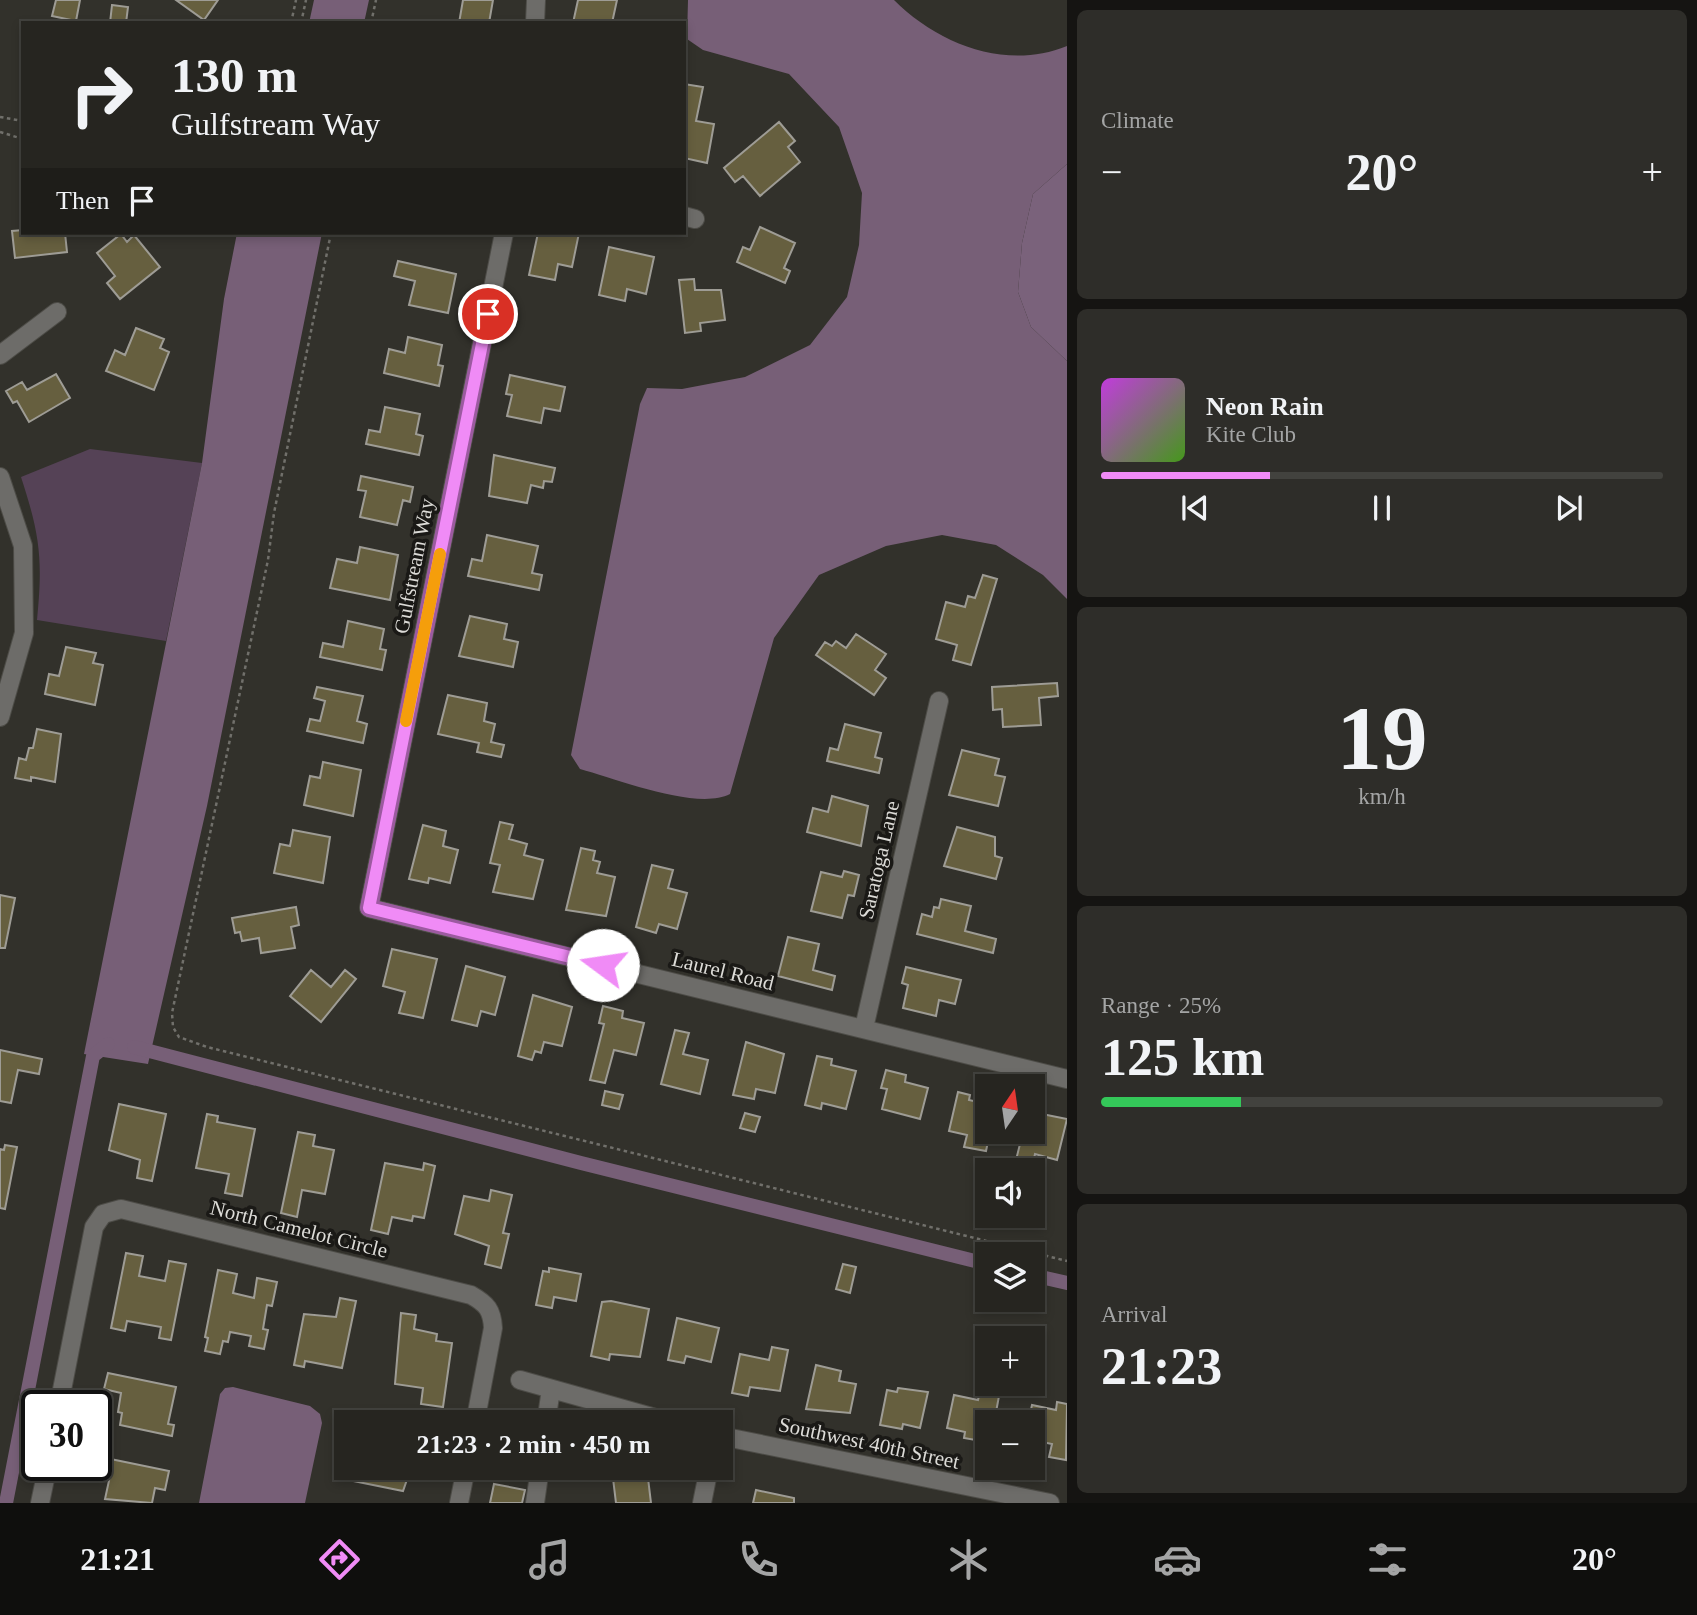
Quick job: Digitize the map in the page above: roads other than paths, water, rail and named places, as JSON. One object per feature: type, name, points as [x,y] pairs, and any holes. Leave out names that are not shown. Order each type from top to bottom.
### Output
[{"type":"street","points":[[535,21],[536,0]]},
{"type":"street","name":"Gulfstream Way","points":[[369,908],[504,235]]},
{"type":"street","points":[[0,355],[57,312]]},
{"type":"street","points":[[0,477],[23,546],[24,633],[0,717]]},
{"type":"street","name":"Saratoga Lane","points":[[864,1028],[939,701]]},
{"type":"street","name":"Laurel Road","points":[[369,908],[1067,1079]]},
{"type":"street","name":"North Camelot Circle","points":[[62,1390],[94,1227],[103,1214],[121,1209],[459,1292],[484,1302],[492,1313],[493,1328],[477,1410]]},
{"type":"street","points":[[520,1380],[626,1410]]},
{"type":"street","points":[[548,1410],[551,1389]]},
{"type":"street","name":"Southwest 40th Street","points":[[733,1439],[981,1496],[1050,1503]]},
{"type":"street","points":[[459,1503],[464,1480]]},
{"type":"street","points":[[535,1503],[538,1480]]},
{"type":"street","points":[[702,1503],[707,1480]]},
{"type":"street","points":[[40,1503],[45,1481]]},
{"type":"waterway","points":[[6,1503],[93,1056],[108,1044]]},
{"type":"waterway","points":[[134,1047],[581,1163],[975,1261]]},
{"type":"waterway","points":[[1045,1278],[1067,1283]]}]
